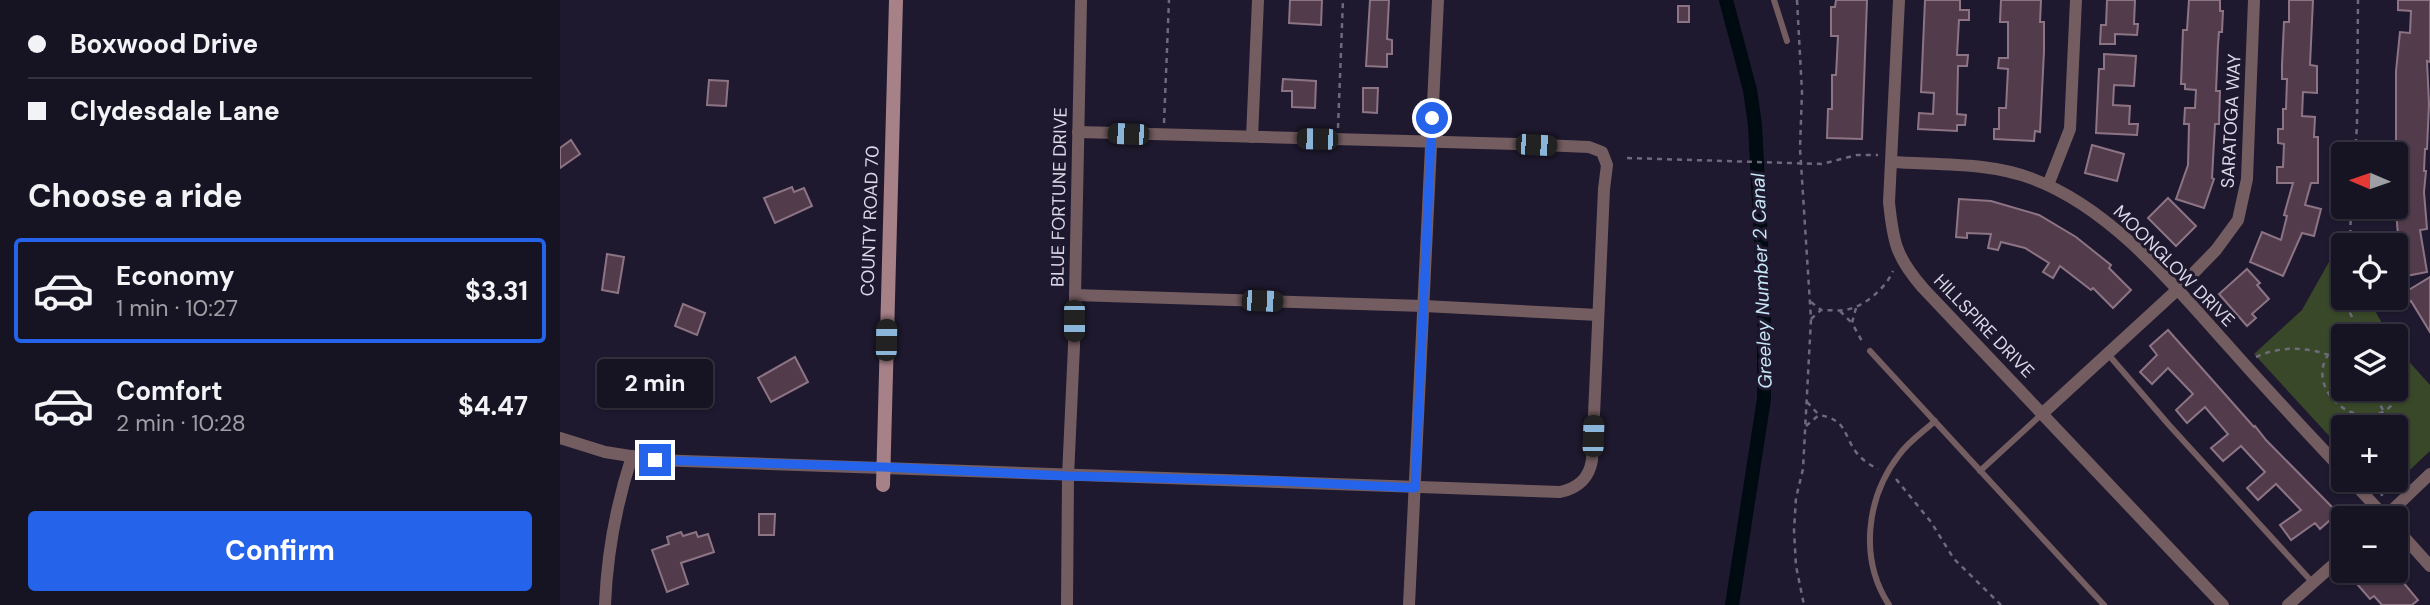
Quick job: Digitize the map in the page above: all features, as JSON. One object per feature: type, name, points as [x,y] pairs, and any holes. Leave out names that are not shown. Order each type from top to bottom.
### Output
[{"type":"street","name":"COUNTY ROAD 70","points":[[883,485],[896,0]]},
{"type":"street","name":"BLUE FORTUNE DRIVE","points":[[1067,605],[1081,0]]},
{"type":"street","points":[[1252,137],[1258,0]]},
{"type":"street","points":[[1409,605],[1438,0]]},
{"type":"street","name":"HILLSPIRE DRIVE","points":[[1899,0],[1889,202],[1897,253],[1907,270],[2223,605]]},
{"type":"street","points":[[2048,185],[2070,130],[2076,0]]},
{"type":"street","name":"SARATOGA WAY","points":[[2043,413],[2177,290],[2216,250],[2232,229],[2244,200],[2247,179],[2254,0]]},
{"type":"street","points":[[560,438],[605,452],[655,460],[723,464],[883,467],[1068,476],[1560,492],[1574,489],[1584,480],[1592,460],[1607,165],[1602,152],[1589,147],[1078,132]]},
{"type":"street","name":"MOONGLOW DRIVE","points":[[1892,162],[1982,167],[2013,172],[2077,199],[2102,217],[2177,290],[2331,458]]},
{"type":"street","points":[[1074,295],[1424,306],[1598,315]]},
{"type":"street","points":[[605,605],[606,574],[613,526],[632,456]]},
{"type":"street","points":[[2397,506],[2430,474]]},
{"type":"street","points":[[2362,492],[2374,506]]},
{"type":"street","points":[[2408,541],[2430,566]]},
{"type":"street","points":[[2288,605],[2331,567]]},
{"type":"lane","points":[[1774,0],[1787,41]]},
{"type":"lane","points":[[1870,351],[2104,605]]},
{"type":"lane","points":[[2107,354],[2313,583]]},
{"type":"lane","points":[[1980,471],[2043,413]]},
{"type":"lane","points":[[1889,605],[1875,579],[1870,558],[1875,503],[1899,454],[1935,421]]},
{"type":"path","points":[[1164,123],[1169,0]]},
{"type":"path","points":[[1338,128],[1343,0]]},
{"type":"path","points":[[1797,0],[1802,92],[1800,164],[1811,319],[1806,426],[1794,530],[1796,566],[1804,605]]},
{"type":"path","points":[[2356,142],[2358,0]]},
{"type":"path","points":[[1627,158],[1800,164],[1831,163],[1857,155],[1878,155]]},
{"type":"path","points":[[1852,323],[1853,312],[1874,295],[1890,278],[1895,268]]},
{"type":"path","points":[[1890,278],[1898,278]]},
{"type":"path","points":[[1810,301],[1821,310],[1840,311],[1858,306]]},
{"type":"path","points":[[1811,319],[1821,310]]},
{"type":"path","points":[[1840,311],[1852,323],[1859,339],[1870,351]]},
{"type":"path","points":[[2245,365],[2265,353],[2280,349],[2313,351],[2331,356]]},
{"type":"path","points":[[2331,352],[2325,363],[2323,377],[2326,391],[2344,411],[2369,415],[2383,410],[2394,401]]},
{"type":"path","points":[[2378,401],[2384,415]]},
{"type":"path","points":[[1807,402],[1819,415],[1841,425],[1860,457],[1896,479],[1915,501],[1954,559],[2001,605]]},
{"type":"path","points":[[1806,426],[1819,415]]},
{"type":"green space","points":[[2331,258],[2331,310],[2375,310],[2382,324],[2331,324],[2331,401],[2408,401],[2408,360],[2430,385],[2430,451],[2408,472],[2408,415],[2331,415],[2331,438],[2254,354],[2302,310]]},
{"type":"building","points":[[1290,0],[1322,0],[1321,25],[1289,23]]},
{"type":"building","points":[[1370,0],[1389,0],[1387,39],[1392,40],[1392,54],[1387,54],[1387,67],[1366,66]]},
{"type":"building","points":[[1836,0],[1867,0],[1862,139],[1827,138],[1828,109],[1832,109],[1832,75],[1836,75],[1838,36],[1831,36],[1831,7],[1835,7]]},
{"type":"building","points":[[1925,0],[1960,0],[1960,10],[1969,10],[1969,20],[1959,20],[1957,55],[1968,55],[1967,66],[1958,66],[1957,114],[1966,115],[1965,125],[1957,125],[1957,131],[1918,129],[1919,113],[1933,114],[1934,93],[1921,92]]},
{"type":"building","points":[[2001,0],[2041,0],[2040,22],[2044,22],[2044,51],[2040,132],[2035,131],[2034,141],[1994,139],[1994,129],[1999,129],[1999,108],[2006,108],[2008,69],[1998,68],[1999,58],[2008,58],[2008,22],[2000,22]]},
{"type":"building","points":[[2107,0],[2135,0],[2134,24],[2138,24],[2137,35],[2115,34],[2115,44],[2100,44],[2101,25],[2106,25]]},
{"type":"building","points":[[2189,0],[2220,0],[2220,11],[2223,11],[2218,45],[2216,91],[2220,91],[2219,124],[2215,124],[2214,179],[2204,208],[2176,199],[2188,165],[2189,124],[2184,124],[2185,108],[2195,108],[2196,90],[2185,89],[2185,84],[2181,84],[2183,30],[2187,30]]},
{"type":"building","points":[[2289,0],[2313,0],[2310,65],[2317,66],[2317,93],[2303,92],[2302,116],[2315,117],[2318,183],[2311,183],[2305,205],[2321,209],[2314,236],[2302,233],[2283,276],[2250,262],[2262,232],[2281,240],[2287,216],[2284,215],[2293,183],[2277,183],[2277,167],[2283,167],[2284,144],[2278,143],[2278,129],[2283,129],[2283,109],[2286,109],[2287,79],[2282,79],[2282,65],[2284,22],[2289,22]]},
{"type":"building","points":[[2398,0],[2430,0],[2430,62],[2427,61],[2429,104],[2424,171],[2427,229],[2420,230],[2427,272],[2408,276],[2408,233],[2398,233],[2397,219],[2408,219],[2408,142],[2396,142],[2396,71],[2400,32],[2410,33],[2411,11],[2398,10]]},
{"type":"building","points":[[1678,6],[1689,6],[1689,22],[1678,22]]},
{"type":"building","points":[[2104,54],[2136,56],[2134,86],[2114,85],[2113,105],[2130,106],[2129,124],[2138,124],[2137,135],[2096,133],[2099,69],[2104,69]]},
{"type":"building","points":[[1283,79],[1316,81],[1315,108],[1292,107],[1292,91],[1282,91]]},
{"type":"building","points":[[709,80],[728,81],[726,106],[707,105]]},
{"type":"building","points":[[1363,88],[1378,88],[1377,113],[1363,112]]},
{"type":"building","points":[[571,140],[580,154],[560,168],[560,148]]},
{"type":"building","points":[[2092,145],[2124,154],[2117,181],[2085,173]]},
{"type":"building","points":[[792,187],[794,192],[804,188],[812,206],[775,223],[764,198]]},
{"type":"building","points":[[2168,198],[2196,226],[2176,246],[2148,218]]},
{"type":"building","points":[[1959,199],[1991,201],[2039,215],[2076,237],[2111,265],[2109,268],[2131,290],[2113,308],[2093,288],[2091,290],[2060,266],[2053,278],[2043,272],[2049,263],[2025,248],[2001,242],[1998,250],[1988,248],[1991,234],[1967,233],[1967,238],[1956,237]]},
{"type":"building","points":[[607,254],[624,257],[618,293],[602,290]]},
{"type":"building","points":[[2247,269],[2260,283],[2257,285],[2269,299],[2252,314],[2256,318],[2247,326],[2219,294]]},
{"type":"building","points":[[2430,277],[2430,332],[2411,301],[2408,303],[2408,290]]},
{"type":"building","points":[[683,304],[705,313],[697,335],[675,326]]},
{"type":"building","points":[[2168,330],[2266,440],[2331,506],[2331,519],[2320,529],[2315,523],[2291,540],[2280,525],[2301,510],[2276,484],[2258,500],[2247,488],[2265,472],[2241,446],[2223,461],[2211,448],[2228,434],[2205,407],[2187,423],[2176,410],[2193,394],[2168,368],[2152,384],[2140,372],[2157,355],[2150,346]]},
{"type":"building","points":[[795,357],[808,382],[771,402],[758,378]]},
{"type":"building","points":[[759,514],[775,514],[774,535],[759,535]]},
{"type":"building","points":[[681,532],[683,536],[696,532],[698,537],[708,534],[714,552],[681,563],[688,584],[667,592],[652,550],[669,544],[667,537]]},
{"type":"building","points":[[2404,583],[2418,600],[2412,605],[2382,605],[2374,596],[2370,599],[2357,584]]},
{"type":"waterway","name":"Greeley Number 2 Canal","points":[[1726,0],[1750,90],[1755,125],[1764,300],[1764,399],[1732,605]]},
{"type":"route","points":[[655,460],[1415,488],[1432,118]]}]
